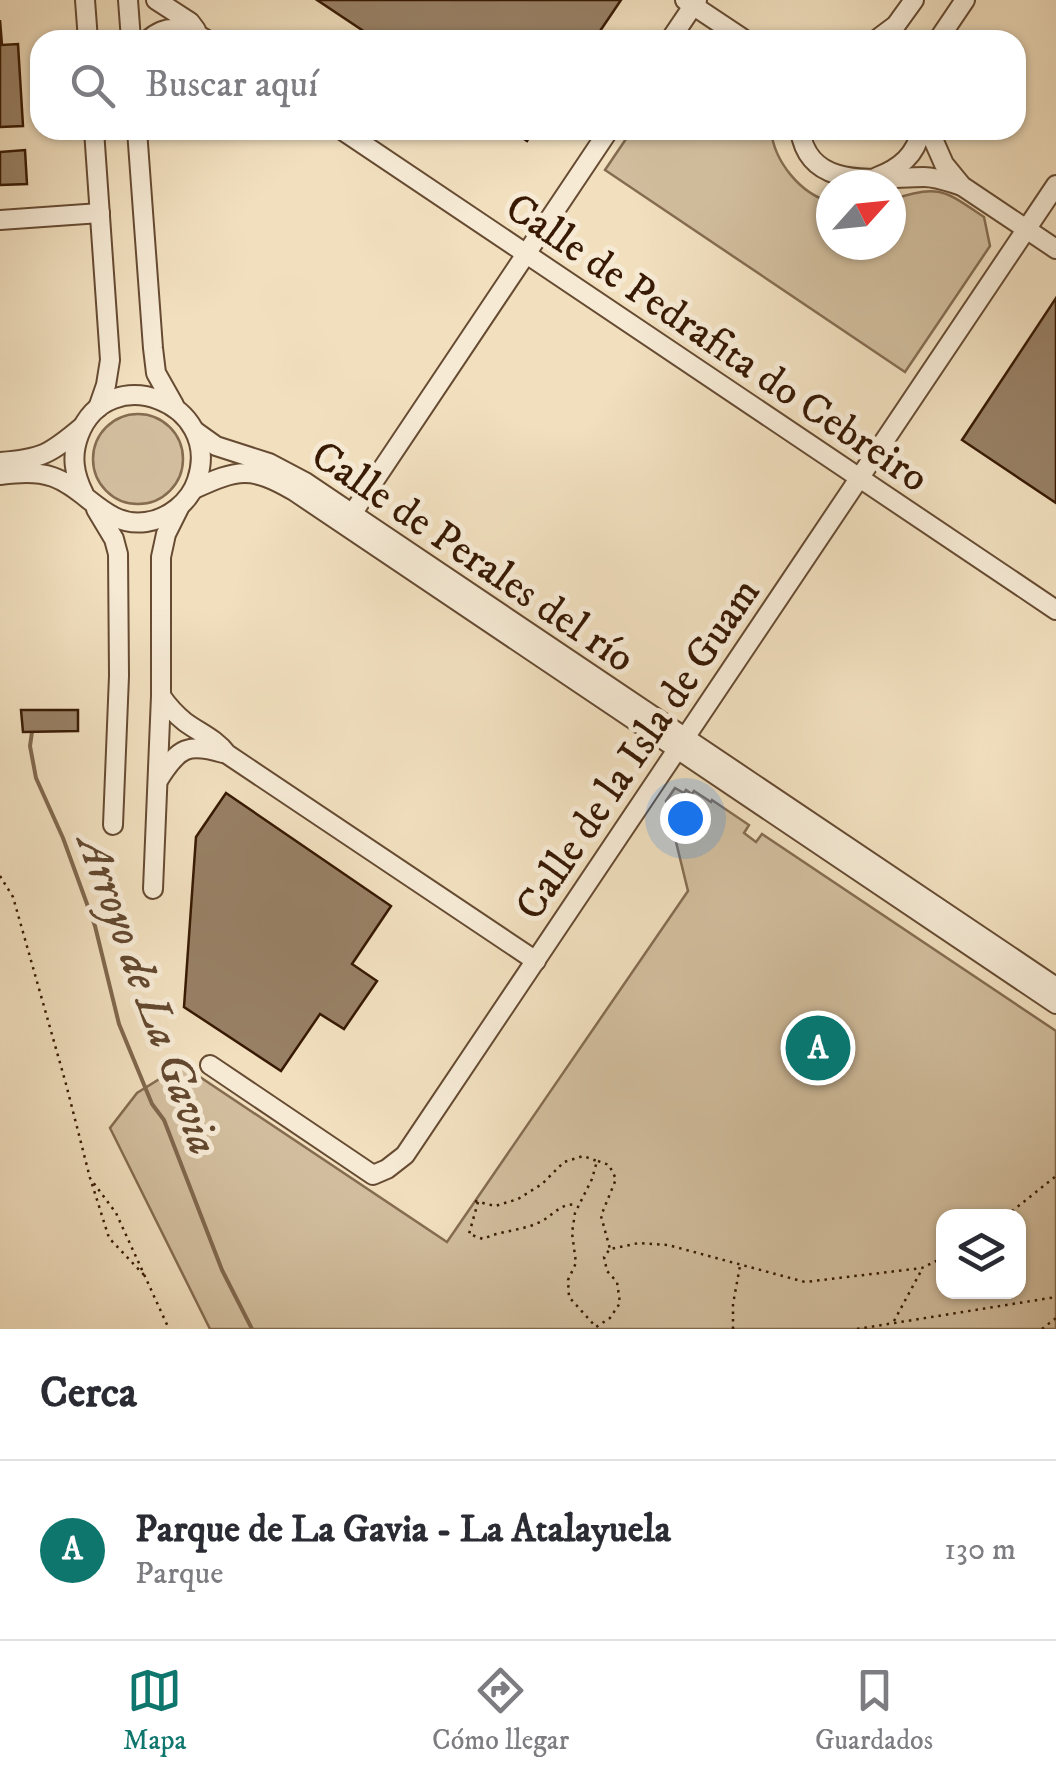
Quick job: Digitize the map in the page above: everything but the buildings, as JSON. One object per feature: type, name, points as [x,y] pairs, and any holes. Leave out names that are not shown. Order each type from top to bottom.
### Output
[{"type":"street","points":[[85,0],[87,30]]},
{"type":"street","points":[[128,0],[130,30]]},
{"type":"street","points":[[156,0],[197,30]]},
{"type":"street","points":[[889,30],[914,0]]},
{"type":"street","points":[[944,30],[964,0]]},
{"type":"street","points":[[676,30],[692,2],[731,30]]},
{"type":"street","points":[[95,140],[110,360],[98,408]]},
{"type":"street","points":[[139,140],[156,373],[195,432],[201,460],[194,489],[180,506],[162,546],[159,779],[153,888]]},
{"type":"street","name":"Calle de Pedrafita do Cebreiro","points":[[357,140],[1056,610]]},
{"type":"street","points":[[352,514],[602,140]]},
{"type":"street","points":[[802,140],[812,158],[826,170]]},
{"type":"street","points":[[895,170],[919,140]]},
{"type":"street","points":[[933,140],[944,164],[962,186],[1056,249]]},
{"type":"street","points":[[906,177],[925,176],[962,186]]},
{"type":"street","name":"Calle de la Isla de Guam","points":[[210,1065],[373,1175],[405,1155],[1056,186]]},
{"type":"street","points":[[0,220],[100,213]]},
{"type":"street","points":[[0,462],[41,457],[82,426],[98,408],[117,398],[146,395],[177,409]]},
{"type":"street","points":[[82,426],[76,444],[76,479],[114,540],[118,554],[113,825]]},
{"type":"street","name":"Calle de Perales del río","points":[[195,432],[216,446],[275,465],[305,482],[1056,1004]]},
{"type":"street","name":"Calle de Perales del río","points":[[194,489],[226,475],[246,472],[279,483],[1056,987]]},
{"type":"street","points":[[0,474],[50,475],[126,522],[153,521],[180,506]]},
{"type":"street","points":[[161,696],[172,710],[219,744],[226,754]]},
{"type":"street","points":[[159,779],[170,761],[192,747],[226,754],[536,962]]},
{"type":"path","points":[[0,876],[13,897],[110,1238],[145,1277]]},
{"type":"path","points":[[579,1206],[569,1204],[544,1220],[483,1239],[469,1234],[476,1201],[494,1206],[518,1200],[564,1162],[583,1156],[609,1165],[616,1179],[600,1216],[610,1250]]},
{"type":"path","points":[[597,1160],[572,1233],[576,1262],[568,1280],[569,1298],[596,1327],[610,1318],[620,1303],[617,1282],[607,1271],[604,1258],[610,1250],[638,1243],[668,1245],[805,1282],[922,1268],[936,1261]]},
{"type":"path","points":[[1015,1209],[1056,1176]]},
{"type":"path","points":[[90,1178],[116,1213],[169,1329]]},
{"type":"path","points":[[734,1329],[733,1304],[740,1264]]},
{"type":"path","points":[[893,1322],[922,1268]]},
{"type":"path","points":[[856,1329],[1056,1297]]},
{"type":"path","points":[[1042,1329],[1056,1318]]},
{"type":"shaded area","points":[[625,140],[773,140],[790,175],[816,196],[816,260],[906,260],[906,196],[920,192],[941,192],[984,217],[990,246],[905,372],[605,170]]},
{"type":"shaded area","points":[[138,414],[155,417],[170,427],[180,442],[180,476],[170,491],[155,501],[138,504],[121,501],[106,491],[96,476],[93,459],[96,442],[106,427],[121,417]]},
{"type":"shaded area","points":[[675,788],[684,793],[694,791],[712,800],[749,825],[744,833],[756,842],[762,834],[1056,1031],[1056,1329],[210,1329],[110,1128],[137,1093],[182,1065],[447,1242],[688,891],[666,801]]},
{"type":"waterway","name":"Arroyo de La Gavia","points":[[32,732],[30,746],[36,778],[95,926],[119,1024],[152,1104],[164,1120],[222,1270],[252,1329]]},
{"type":"place","name":"Parque de La Gavia - La Atalayuela","points":[[818,1048]]}]
